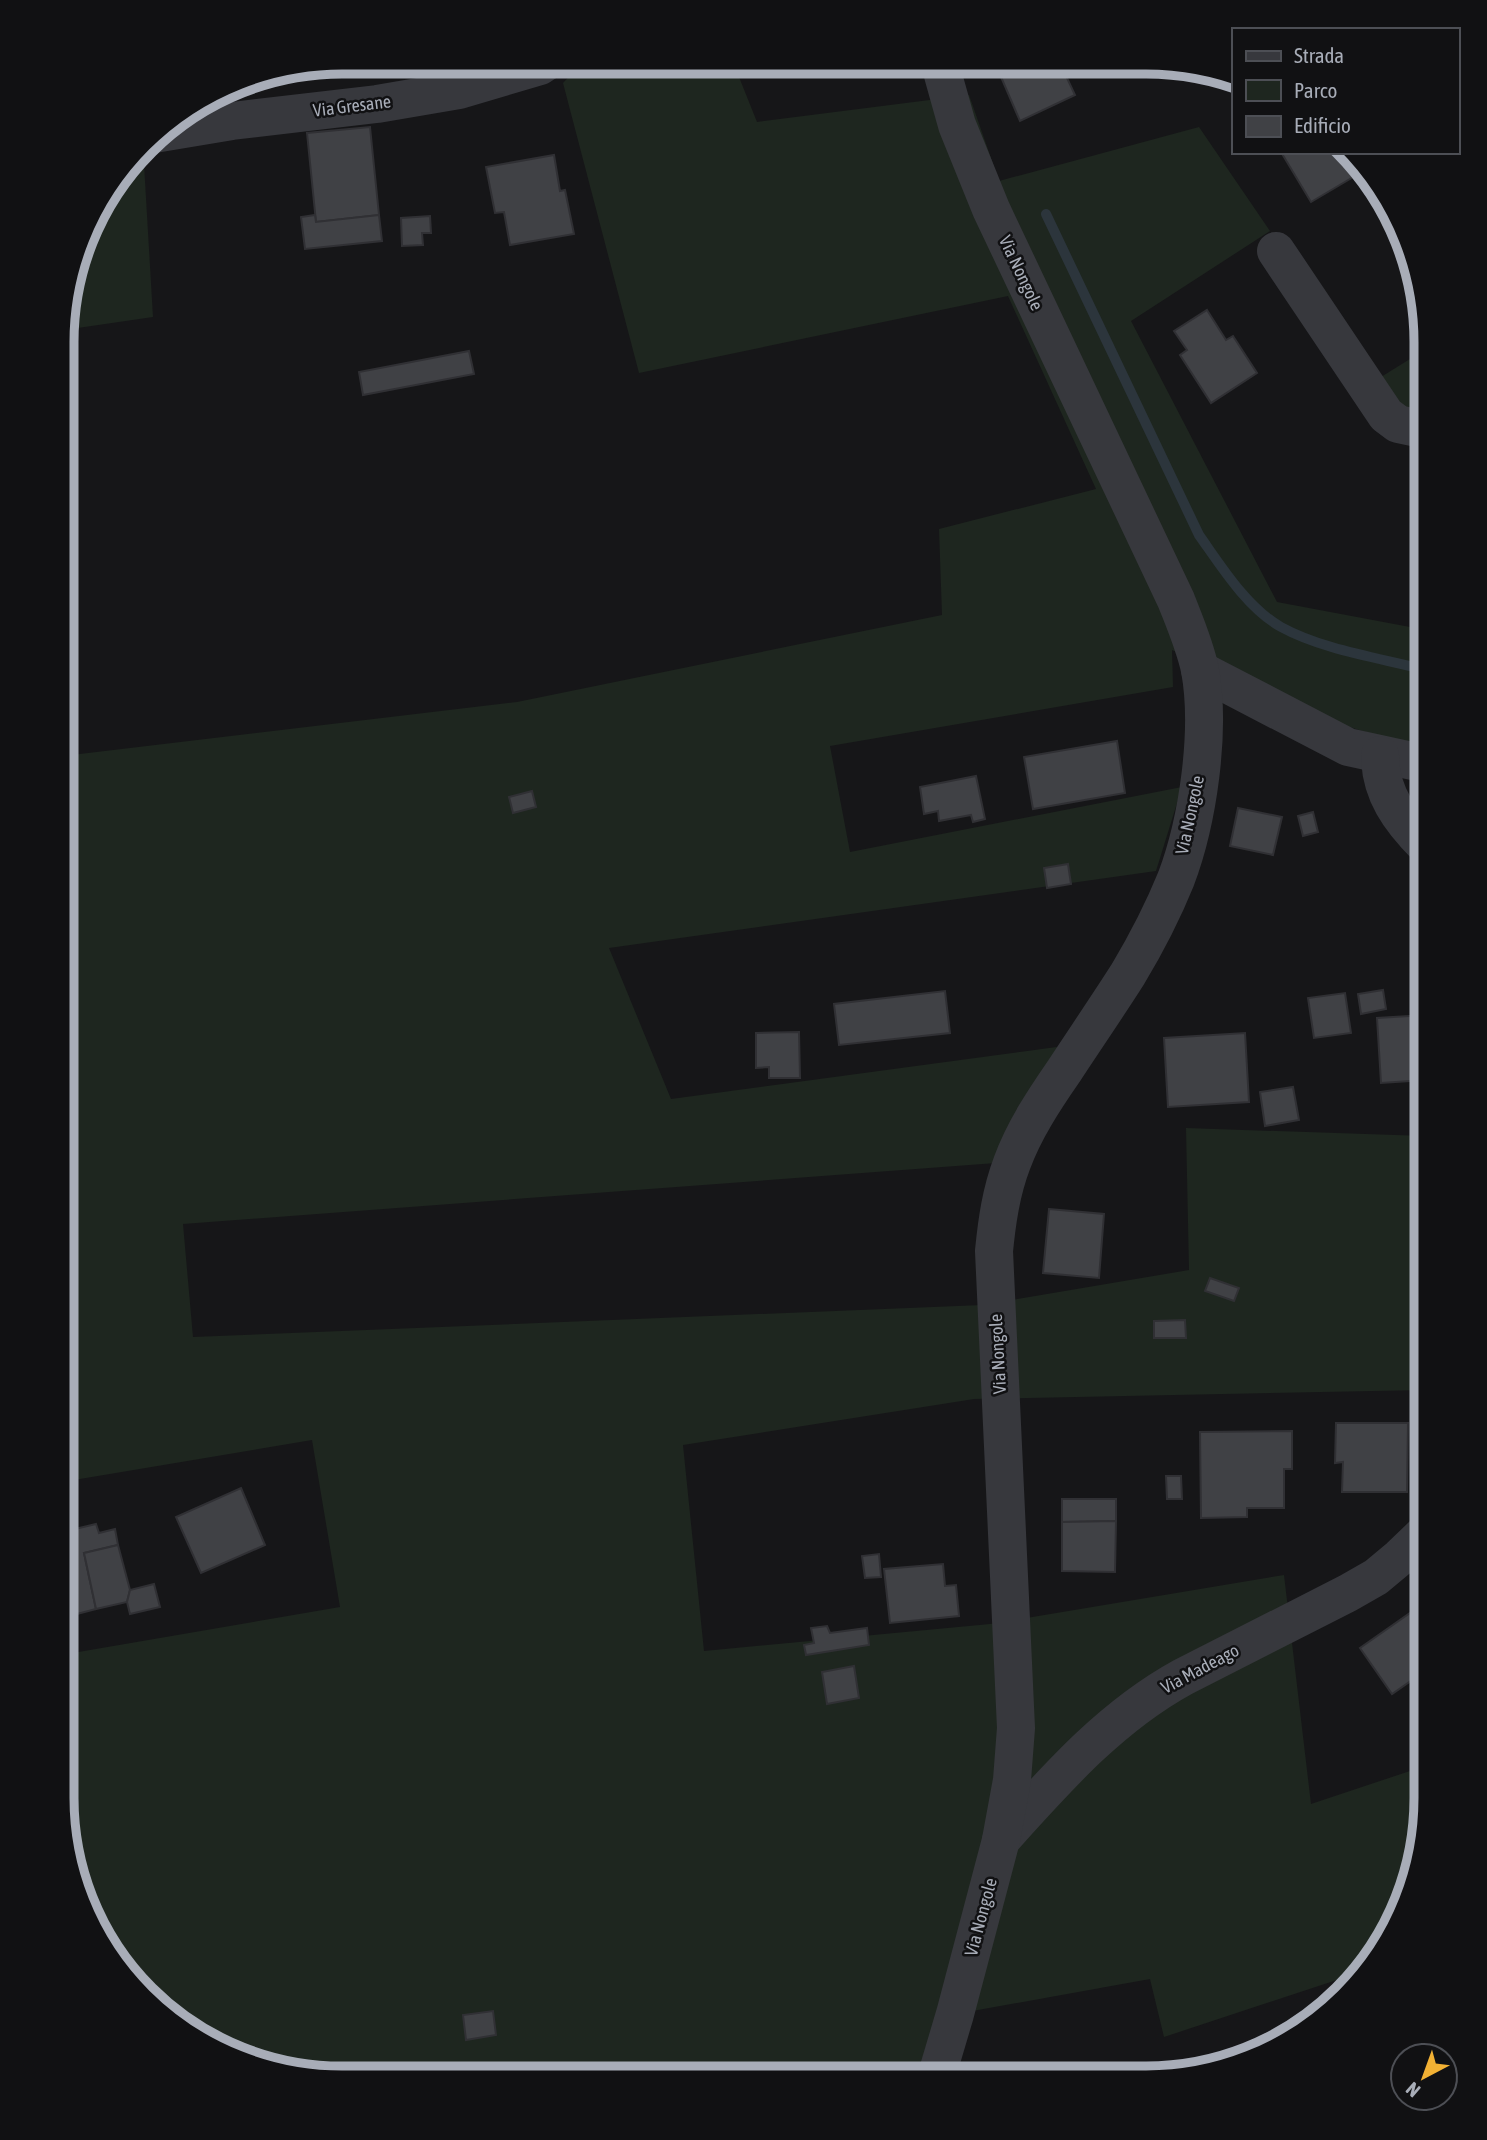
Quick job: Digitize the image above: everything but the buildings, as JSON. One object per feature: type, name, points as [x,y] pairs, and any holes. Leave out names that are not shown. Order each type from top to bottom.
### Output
[{"type":"street","name":"Via Gresane","points":[[177,130],[377,104],[459,90],[513,74]]},
{"type":"street","name":"Via Nongole","points":[[940,2066],[1001,1840],[1012,1780],[1016,1728],[993,1251],[997,1219],[1012,1163],[1024,1135],[1040,1105],[1128,974],[1176,879],[1196,803],[1204,714],[1200,670],[1176,600],[991,209],[957,125],[943,74]]},
{"type":"street","points":[[1276,251],[1386,415],[1398,424],[1414,427]]},
{"type":"street","points":[[1200,670],[1348,747],[1414,762]]},
{"type":"street","points":[[1380,755],[1380,771],[1385,790],[1414,834]]},
{"type":"street","name":"Via Madeago","points":[[1001,1840],[1069,1766],[1143,1701],[1183,1677],[1367,1582],[1414,1544]]},
{"type":"green space","points":[[572,74],[738,74],[757,122],[969,95],[999,181],[1199,127],[1270,231],[1131,321],[1277,602],[1414,628],[1414,747],[1340,724],[1172,650],[1173,687],[830,746],[850,852],[1182,787],[1156,871],[609,948],[671,1099],[1064,1046],[996,1163],[183,1224],[193,1337],[982,1305],[1189,1270],[1186,1128],[1414,1136],[1414,1390],[974,1399],[683,1445],[704,1651],[990,1624],[1284,1575],[1311,1804],[1414,1770],[1411,1833],[1399,1885],[1378,1933],[1345,1977],[1164,2037],[1150,1979],[956,2014],[940,2066],[324,2066],[272,2057],[239,2046],[207,2031],[178,2011],[152,1988],[129,1962],[109,1932],[94,1901],[79,1851],[74,1816],[74,1653],[340,1607],[312,1440],[74,1480],[74,755],[517,702],[942,615],[939,529],[1096,489],[1008,296],[639,373],[563,83]]},
{"type":"green space","points":[[144,161],[153,317],[74,329],[79,289],[94,239],[109,207]]},
{"type":"green space","points":[[1414,356],[1414,417],[1373,382]]},
{"type":"waterway","points":[[1046,214],[1199,535],[1236,586],[1269,619],[1297,635],[1333,648],[1414,667]]}]
